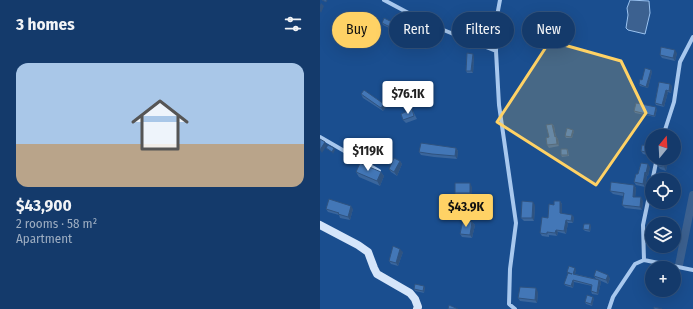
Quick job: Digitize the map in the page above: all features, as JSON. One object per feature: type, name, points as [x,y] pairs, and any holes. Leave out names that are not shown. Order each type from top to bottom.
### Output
[{"type":"main road","points":[[320,225],[368,252],[377,274],[410,293],[416,299],[418,309]]},
{"type":"street","points":[[384,0],[431,25],[496,52]]},
{"type":"street","points":[[500,0],[496,52],[499,105],[516,223],[510,269],[508,304],[514,309]]},
{"type":"street","points":[[665,129],[674,102],[680,62],[693,36]]},
{"type":"street","points":[[320,137],[379,171]]},
{"type":"street","points":[[644,260],[643,225],[655,165]]},
{"type":"street","points":[[609,309],[613,297],[635,264],[644,260],[693,270]]},
{"type":"highlighted area","points":[[550,41],[621,61],[646,113],[596,185],[497,122]]},
{"type":"water","points":[[630,0],[649,1],[650,13],[645,34],[628,30],[626,28],[628,15],[627,8]]},
{"type":"building","points":[[384,18],[389,20],[389,26],[382,23]]},
{"type":"building","points":[[661,47],[675,50],[673,58],[660,55]]},
{"type":"building","points":[[467,53],[473,54],[471,71],[466,71]]},
{"type":"building","points":[[645,68],[651,70],[646,87],[639,84],[640,79],[642,80]]},
{"type":"building","points":[[659,82],[670,84],[669,91],[666,90],[662,105],[655,103]]},
{"type":"building","points":[[364,90],[384,104],[381,108],[361,94]]},
{"type":"building","points":[[636,103],[656,107],[654,116],[634,111]]},
{"type":"building","points":[[412,109],[414,116],[403,120],[401,114]]},
{"type":"building","points":[[552,124],[557,144],[547,145],[546,138],[549,137],[546,125]]},
{"type":"building","points":[[567,128],[573,130],[571,137],[565,136]]},
{"type":"building","points":[[320,139],[325,142],[320,150]]},
{"type":"building","points":[[421,143],[456,148],[455,156],[419,152]]},
{"type":"building","points":[[328,145],[334,148],[332,152],[326,148]]},
{"type":"building","points":[[642,145],[645,145],[645,152],[641,151]]},
{"type":"building","points":[[561,149],[567,149],[568,155],[561,155]]},
{"type":"building","points":[[394,158],[400,161],[394,172],[389,169]]},
{"type":"building","points":[[360,163],[381,172],[377,181],[356,172]]},
{"type":"building","points":[[641,163],[648,165],[643,184],[634,182],[636,174],[638,174]]},
{"type":"building","points":[[611,182],[634,185],[633,197],[641,197],[640,207],[622,205],[624,193],[610,191]]},
{"type":"building","points":[[455,183],[470,183],[470,193],[455,193]]},
{"type":"building","points":[[329,199],[351,206],[348,217],[326,209]]},
{"type":"building","points":[[522,201],[533,202],[532,218],[521,218]]},
{"type":"building","points":[[554,201],[560,201],[560,213],[572,215],[571,221],[566,220],[564,231],[556,230],[555,233],[540,233],[542,217],[548,218],[549,204],[554,205]]},
{"type":"building","points":[[463,220],[472,222],[470,235],[460,234]]},
{"type":"building","points":[[584,224],[590,224],[589,230],[583,229]]},
{"type":"building","points":[[393,246],[400,249],[396,263],[389,261]]},
{"type":"building","points":[[569,266],[575,268],[573,274],[599,280],[597,293],[591,291],[592,285],[573,280],[571,286],[564,284],[568,273],[572,274],[567,272]]},
{"type":"building","points":[[596,270],[608,275],[606,280],[594,276]]},
{"type":"building","points":[[415,284],[424,286],[423,291],[414,289]]},
{"type":"building","points":[[520,287],[536,288],[535,300],[518,298]]},
{"type":"building","points":[[587,295],[593,297],[591,304],[585,302]]},
{"type":"building","points":[[449,305],[458,309],[448,309]]},
{"type":"waterway","points":[[680,261],[693,195]]}]
